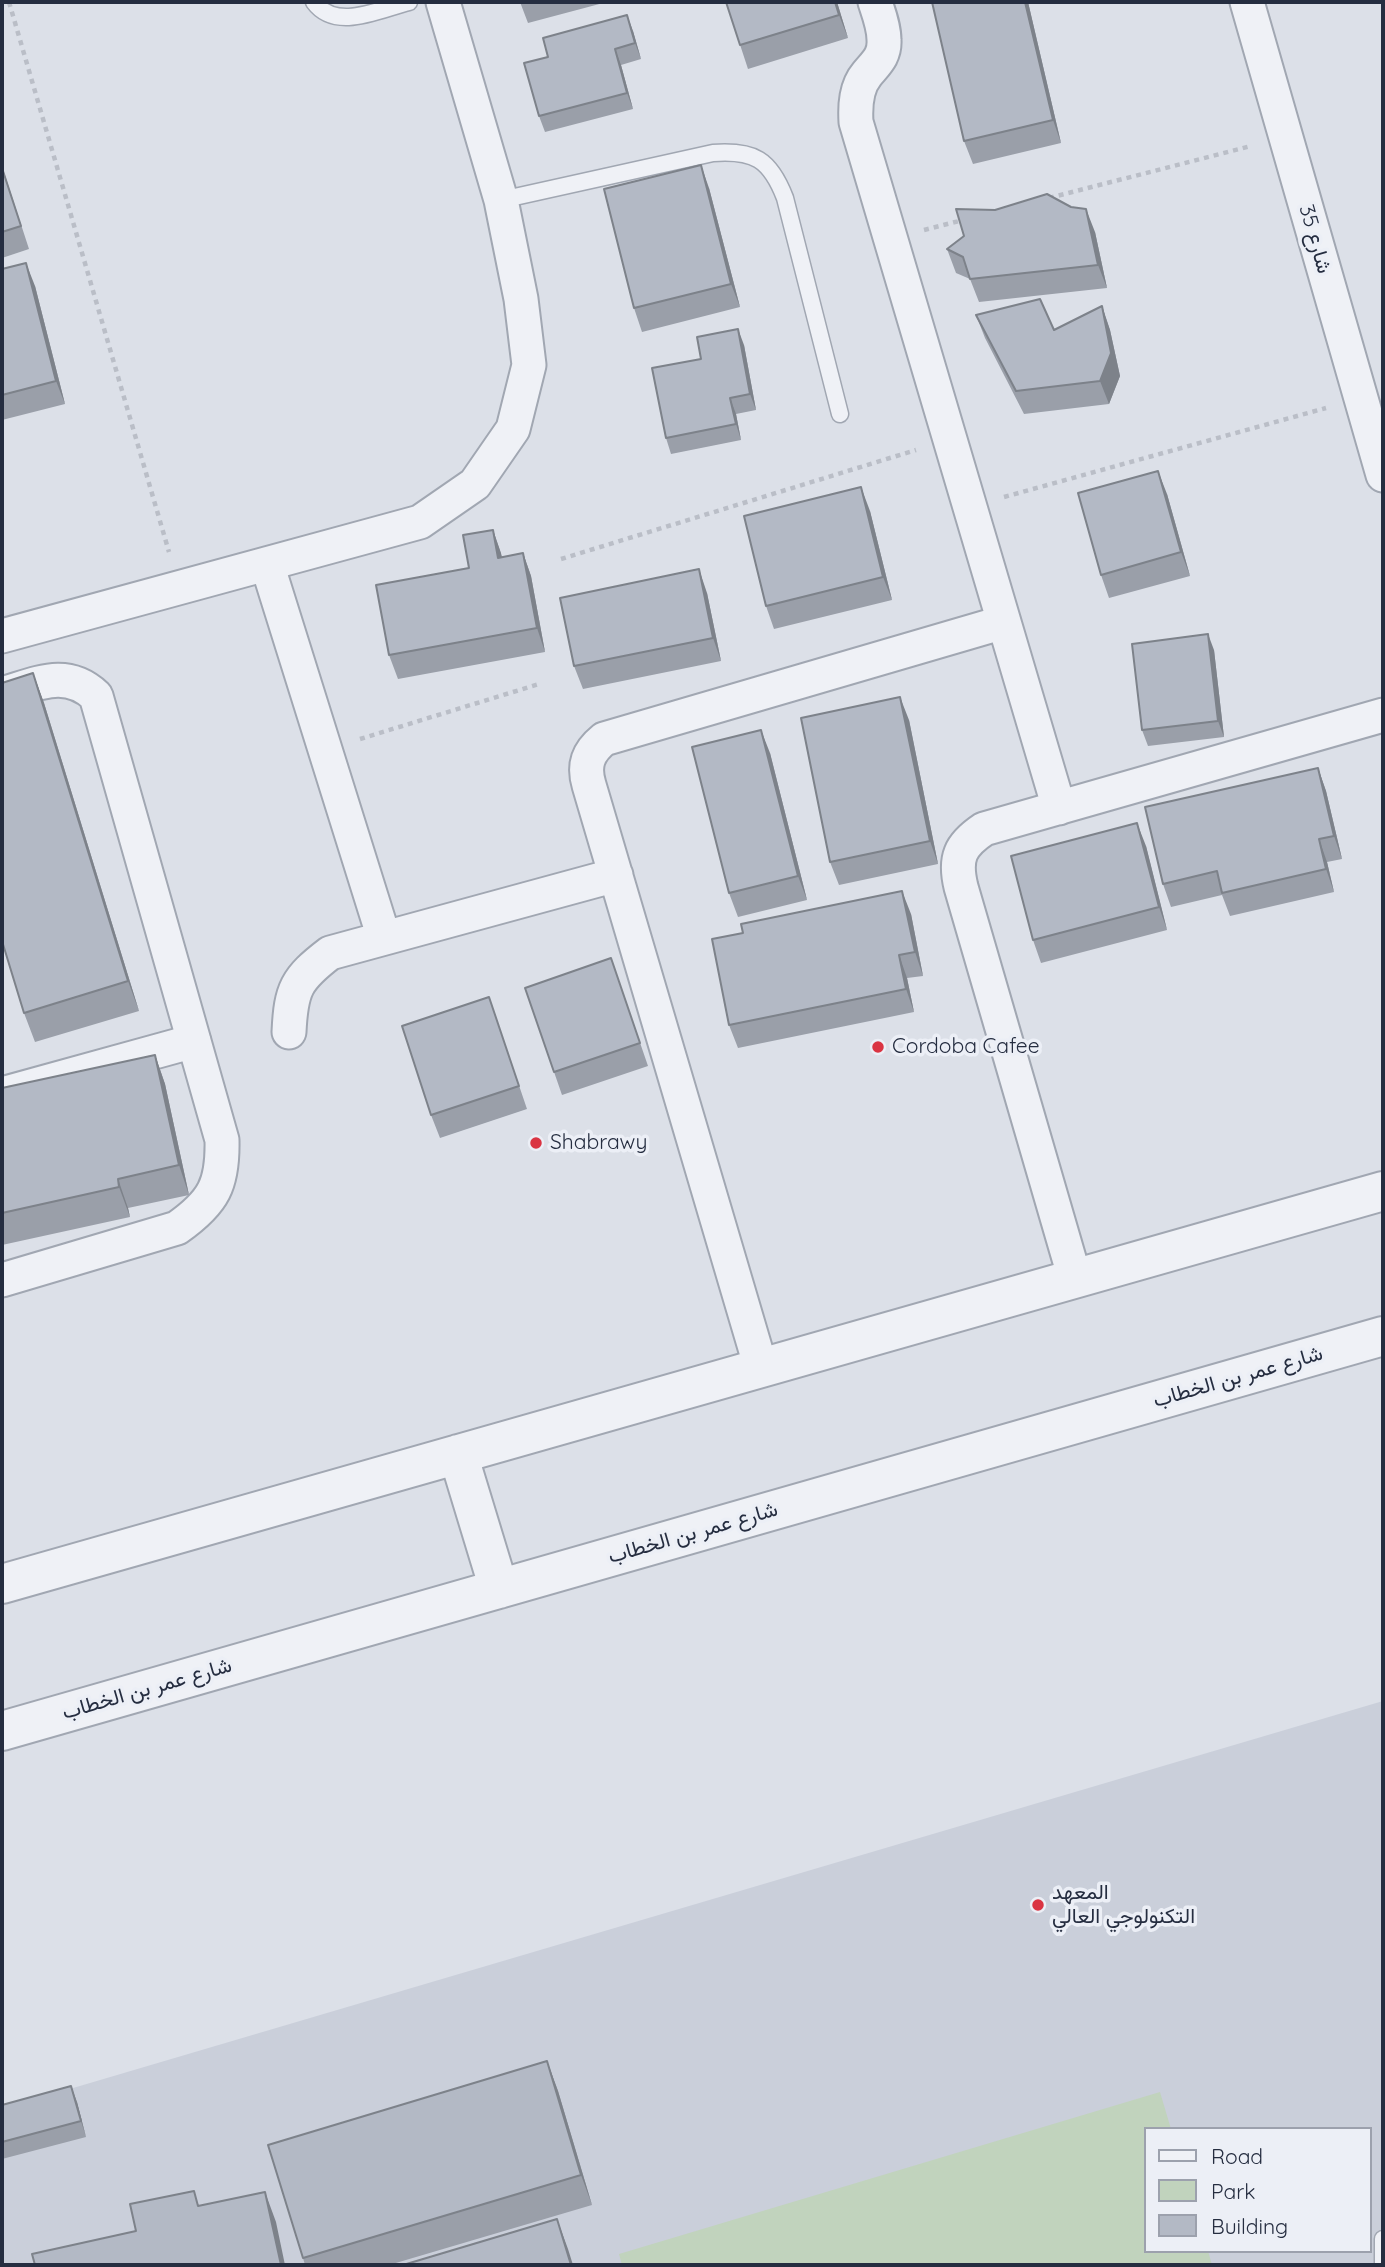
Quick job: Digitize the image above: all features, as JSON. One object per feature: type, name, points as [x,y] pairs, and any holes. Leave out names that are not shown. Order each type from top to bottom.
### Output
[{"type":"street","points":[[2,636],[420,522],[475,484],[513,429],[529,365],[521,299],[501,200],[443,2]]},
{"type":"street","points":[[876,2],[885,42],[876,66],[866,75],[859,90],[855,105],[856,122],[1059,808]]},
{"type":"street","name":"شارع 35","points":[[1247,2],[1383,475]]},
{"type":"street","points":[[267,564],[384,938]]},
{"type":"street","points":[[761,1368],[585,772],[587,759],[594,747],[604,739],[1004,622]]},
{"type":"street","points":[[2,694],[54,680],[70,679],[85,685],[96,696],[222,1140],[222,1166],[214,1191],[199,1213],[177,1228],[2,1280]]},
{"type":"street","points":[[1075,1279],[957,870],[960,853],[970,839],[984,829],[1383,715]]},
{"type":"street","points":[[289,1032],[291,1000],[305,972],[330,953],[615,875]]},
{"type":"street","points":[[2,1094],[194,1041]]},
{"type":"street","points":[[2,1584],[1383,1191]]},
{"type":"street","name":"شارع عمر بن الخطاب","points":[[2,1731],[1383,1336]]},
{"type":"street","points":[[458,1454],[499,1589]]},
{"type":"lane","points":[[314,2],[332,16],[350,18],[409,2]]},
{"type":"lane","points":[[501,200],[713,153],[737,151],[759,159],[776,176],[785,198],[840,414]]},
{"type":"lane","points":[[1383,2239],[1383,2265]]},
{"type":"path","points":[[9,2],[179,587]]},
{"type":"path","points":[[1049,198],[1286,138]]},
{"type":"path","points":[[890,239],[970,219]]},
{"type":"path","points":[[970,507],[1361,398]]},
{"type":"path","points":[[561,558],[950,440]]},
{"type":"path","points":[[325,750],[539,684]]},
{"type":"shaded area","name":"المعهد التكنولوجي العالي","points":[[1383,1701],[1383,2265],[2,2265],[2,2109]]},
{"type":"green space","points":[[1160,2092],[1170,2127],[1144,2127],[1144,2253],[1209,2253],[1212,2265],[622,2265],[619,2254]]},
{"type":"building","points":[[726,2],[835,2],[839,15],[740,45]]},
{"type":"building","points":[[932,2],[1025,2],[1053,120],[964,141]]},
{"type":"building","points":[[627,15],[635,43],[615,49],[627,93],[539,116],[524,63],[548,57],[543,38]]},
{"type":"building","points":[[701,165],[731,284],[634,308],[604,189]]},
{"type":"building","points":[[2,168],[21,226],[2,232]]},
{"type":"building","points":[[1047,194],[1071,207],[1086,209],[1098,265],[970,279],[963,257],[947,249],[964,236],[956,209],[995,210]]},
{"type":"building","points":[[26,263],[56,381],[2,395],[2,269]]},
{"type":"building","points":[[1040,299],[1054,330],[1102,306],[1111,353],[1100,381],[1016,391],[976,315]]},
{"type":"building","points":[[738,329],[750,394],[730,398],[736,424],[666,438],[652,368],[701,359],[697,337]]},
{"type":"building","points":[[1158,471],[1181,552],[1101,575],[1078,493]]},
{"type":"building","points":[[861,487],[883,577],[766,606],[744,516]]},
{"type":"building","points":[[493,530],[498,558],[523,553],[537,628],[389,655],[376,585],[469,568],[463,535]]},
{"type":"building","points":[[699,569],[713,638],[574,666],[560,598]]},
{"type":"building","points":[[1208,634],[1218,721],[1142,730],[1132,644]]},
{"type":"building","points":[[33,673],[128,981],[24,1013],[2,941],[2,683]]},
{"type":"building","points":[[900,697],[930,841],[830,862],[801,718]]},
{"type":"building","points":[[761,730],[798,876],[729,893],[692,747]]},
{"type":"building","points":[[1318,768],[1334,836],[1319,839],[1326,869],[1222,893],[1217,871],[1163,884],[1145,807]]},
{"type":"building","points":[[1137,823],[1159,907],[1033,940],[1011,856]]},
{"type":"building","points":[[902,891],[915,952],[899,955],[906,989],[729,1025],[712,939],[743,933],[741,924]]},
{"type":"building","points":[[611,958],[640,1043],[554,1072],[525,988]]},
{"type":"building","points":[[489,997],[519,1086],[431,1115],[402,1026]]},
{"type":"building","points":[[155,1055],[179,1165],[118,1179],[119,1187],[2,1213],[2,1088]]},
{"type":"building","points":[[547,2061],[581,2175],[303,2258],[268,2145]]},
{"type":"building","points":[[71,2086],[81,2121],[2,2142],[2,2105]]},
{"type":"building","points":[[194,2191],[198,2206],[265,2192],[281,2265],[35,2265],[32,2254],[136,2231],[130,2204]]},
{"type":"building","points":[[557,2219],[571,2265],[403,2265]]},
{"type":"place","name":"Cordoba Cafee","points":[[878,1047]]},
{"type":"place","name":"Shabrawy","points":[[536,1143]]},
{"type":"place","name":"المعهد التكنولوجي العالي","points":[[1038,1905]]}]
